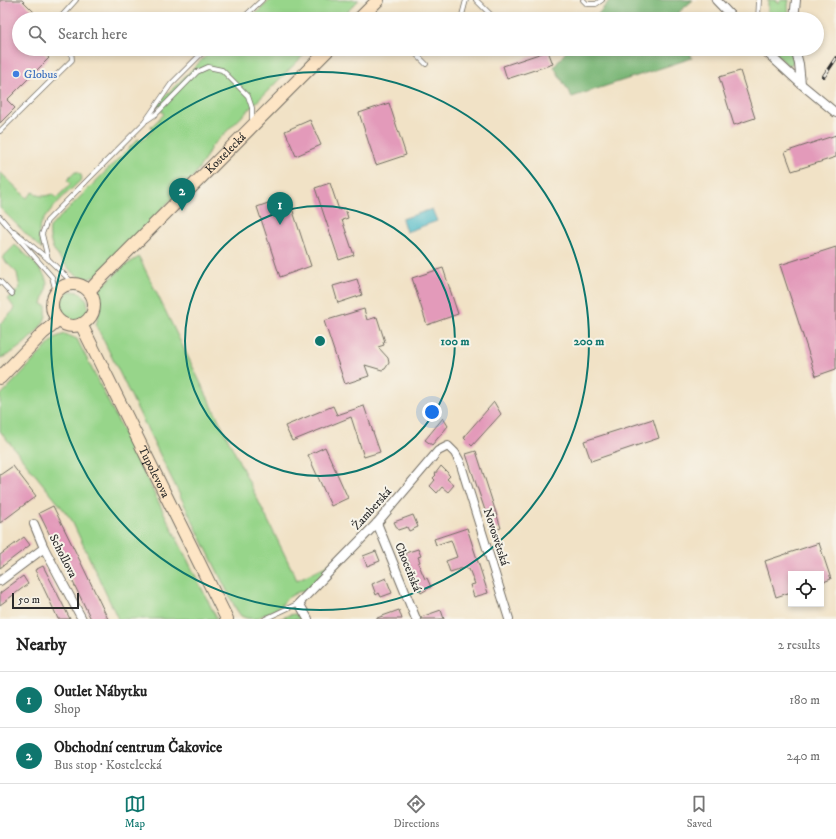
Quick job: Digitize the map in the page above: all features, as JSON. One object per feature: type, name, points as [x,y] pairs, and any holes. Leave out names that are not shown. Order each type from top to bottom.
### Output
[{"type":"main road","points":[[366,12],[373,4]]},
{"type":"main road","name":"Kostelecká","points":[[90,292],[102,277],[322,56]]},
{"type":"main road","points":[[74,284],[85,287],[90,292],[94,305],[93,312],[89,319],[82,324],[70,326],[58,321],[52,308],[52,301],[56,292],[64,286],[74,284]]},
{"type":"main road","points":[[0,378],[44,333],[58,321]]},
{"type":"main road","name":"Tupolevova","points":[[82,324],[227,619]]},
{"type":"street","points":[[716,0],[727,12]]},
{"type":"street","points":[[795,12],[796,0]]},
{"type":"street","points":[[774,56],[801,84],[836,112]]},
{"type":"street","points":[[797,56],[801,84]]},
{"type":"street","name":"Žamberská","points":[[299,603],[378,523],[438,451],[448,446],[460,462]]},
{"type":"street","name":"Novosvětská","points":[[460,462],[509,619]]},
{"type":"street","name":"Choceňská","points":[[378,523],[416,619]]},
{"type":"street","name":"Schollova","points":[[34,524],[44,548],[82,619]]},
{"type":"street","points":[[0,582],[44,548]]},
{"type":"street","points":[[299,603],[308,619]]},
{"type":"lane","points":[[65,12],[76,0]]},
{"type":"lane","points":[[249,12],[262,0]]},
{"type":"lane","points":[[463,12],[466,0]]},
{"type":"lane","points":[[476,0],[488,12]]},
{"type":"lane","points":[[583,0],[587,4],[596,4],[602,0]]},
{"type":"lane","points":[[758,12],[759,0]]},
{"type":"lane","points":[[0,131],[72,60],[72,56]]},
{"type":"lane","points":[[144,123],[171,84],[199,56]]},
{"type":"lane","points":[[418,56],[426,64]]},
{"type":"lane","points":[[48,259],[42,234],[47,221],[197,72],[208,67],[222,70],[248,96],[252,108],[252,126]]},
{"type":"lane","points":[[0,217],[52,277],[56,292]]},
{"type":"lane","points":[[6,224],[48,259],[74,284]]},
{"type":"lane","points":[[0,282],[12,294]]},
{"type":"lane","points":[[265,619],[299,603]]},
{"type":"green space","points":[[270,0],[359,0],[347,12],[257,12]]},
{"type":"green space","points":[[610,0],[693,0],[679,12],[600,12]]},
{"type":"green space","points":[[768,0],[776,0],[779,3],[780,0],[789,0],[788,12],[768,12]]},
{"type":"green space","points":[[206,56],[303,56],[211,147],[193,177],[97,275],[85,279],[76,275],[66,266],[54,250],[50,239],[50,227],[138,139],[141,141],[153,130],[151,127],[164,114],[157,106],[165,96]]},
{"type":"green space","points":[[563,56],[691,56],[692,58],[572,97],[554,67]]},
{"type":"green space","points":[[779,56],[792,56],[794,60],[792,64],[786,64]]},
{"type":"green space","points":[[0,172],[27,198],[33,192],[42,196],[52,194],[56,198],[71,184],[67,180],[75,172],[78,172],[81,175],[82,179],[44,218],[39,231],[42,250],[0,208]]},
{"type":"green space","points":[[15,245],[35,263],[46,280],[47,287],[42,304],[46,306],[46,316],[38,330],[26,342],[19,348],[0,358],[0,324],[15,309],[8,299],[20,288],[17,273],[2,258]]},
{"type":"green space","points":[[139,257],[297,580],[336,561],[305,591],[298,592],[287,598],[280,607],[255,619],[241,616],[236,609],[96,325],[101,305],[99,293],[103,284],[105,284],[123,267]]},
{"type":"green space","points":[[73,291],[79,292],[87,300],[87,312],[79,320],[73,321],[67,320],[59,312],[58,306],[59,300],[67,292]]},
{"type":"green space","points":[[65,334],[77,339],[217,619],[118,619],[71,519],[0,431],[0,396],[56,337]]},
{"type":"green space","points":[[295,614],[303,619],[280,619],[289,615]]},
{"type":"water","points":[[432,209],[437,221],[406,232],[402,219]]},
{"type":"building","name":"Globus","points":[[0,0],[22,0],[34,12],[12,12],[12,56],[47,56],[49,58],[7,100],[15,108],[0,123]]},
{"type":"building","points":[[533,56],[550,56],[553,64],[507,79],[503,66]]},
{"type":"building","points":[[740,71],[755,118],[734,125],[719,77]]},
{"type":"building","points":[[389,103],[406,155],[376,165],[359,113]]},
{"type":"building","points":[[310,120],[321,145],[296,156],[285,131]]},
{"type":"building","points":[[836,135],[836,157],[792,171],[785,152]]},
{"type":"building","points":[[330,183],[339,210],[345,208],[348,218],[342,220],[354,255],[339,260],[315,188]]},
{"type":"building","points":[[288,196],[311,266],[280,277],[257,207]]},
{"type":"building","points":[[836,247],[836,369],[816,376],[780,265]]},
{"type":"building","points":[[443,268],[458,314],[427,325],[412,278]]},
{"type":"building","points":[[357,279],[362,295],[338,303],[333,286]]},
{"type":"building","points":[[364,309],[367,320],[377,317],[385,342],[383,342],[384,345],[378,347],[388,358],[389,363],[385,369],[382,370],[365,365],[369,376],[345,384],[324,321]]},
{"type":"building","points":[[494,402],[501,414],[472,446],[464,438]]},
{"type":"building","points":[[333,406],[337,415],[364,406],[380,452],[364,457],[351,417],[292,441],[285,426]]},
{"type":"building","points":[[443,418],[448,426],[432,445],[425,440]]},
{"type":"building","points":[[653,419],[659,438],[591,461],[584,441]]},
{"type":"building","points":[[325,447],[348,498],[331,506],[308,455]]},
{"type":"building","points":[[476,451],[501,528],[492,531],[466,454]]},
{"type":"building","points":[[13,466],[36,496],[0,523],[0,475]]},
{"type":"building","points":[[441,466],[450,476],[447,479],[454,485],[448,492],[442,487],[437,493],[430,486],[435,480],[433,478]]},
{"type":"building","points":[[53,506],[108,619],[91,619],[39,513]]},
{"type":"building","points":[[413,515],[418,527],[409,531],[407,527],[398,530],[394,522]]},
{"type":"building","points":[[467,528],[488,593],[474,597],[470,585],[475,584],[469,569],[466,567],[450,572],[446,561],[457,557],[451,540],[436,545],[434,539]]},
{"type":"building","points":[[24,537],[30,545],[0,568],[0,555]]},
{"type":"building","points":[[819,543],[831,579],[824,582],[824,571],[788,571],[788,593],[776,597],[765,561]]},
{"type":"building","points":[[418,549],[421,556],[418,557],[420,562],[418,563],[425,579],[427,578],[431,587],[421,593],[405,553]]},
{"type":"building","points":[[376,551],[380,561],[367,566],[363,556]]},
{"type":"building","points":[[43,566],[70,619],[58,619],[35,570]]},
{"type":"building","points":[[23,576],[28,584],[0,605],[0,593]]},
{"type":"building","points":[[386,578],[392,593],[381,597],[379,593],[376,595],[372,584]]},
{"type":"building","points":[[399,610],[402,619],[377,619],[377,618]]},
{"type":"building","points":[[441,610],[444,619],[421,619],[421,617]]},
{"type":"railway","points":[[824,76],[836,58]]},
{"type":"place","name":"Globus","points":[[16,74]]},
{"type":"place","name":"Obchodní centrum Čakovice","points":[[182,211]]},
{"type":"place","name":"Outlet Nábytku","points":[[280,225]]}]
